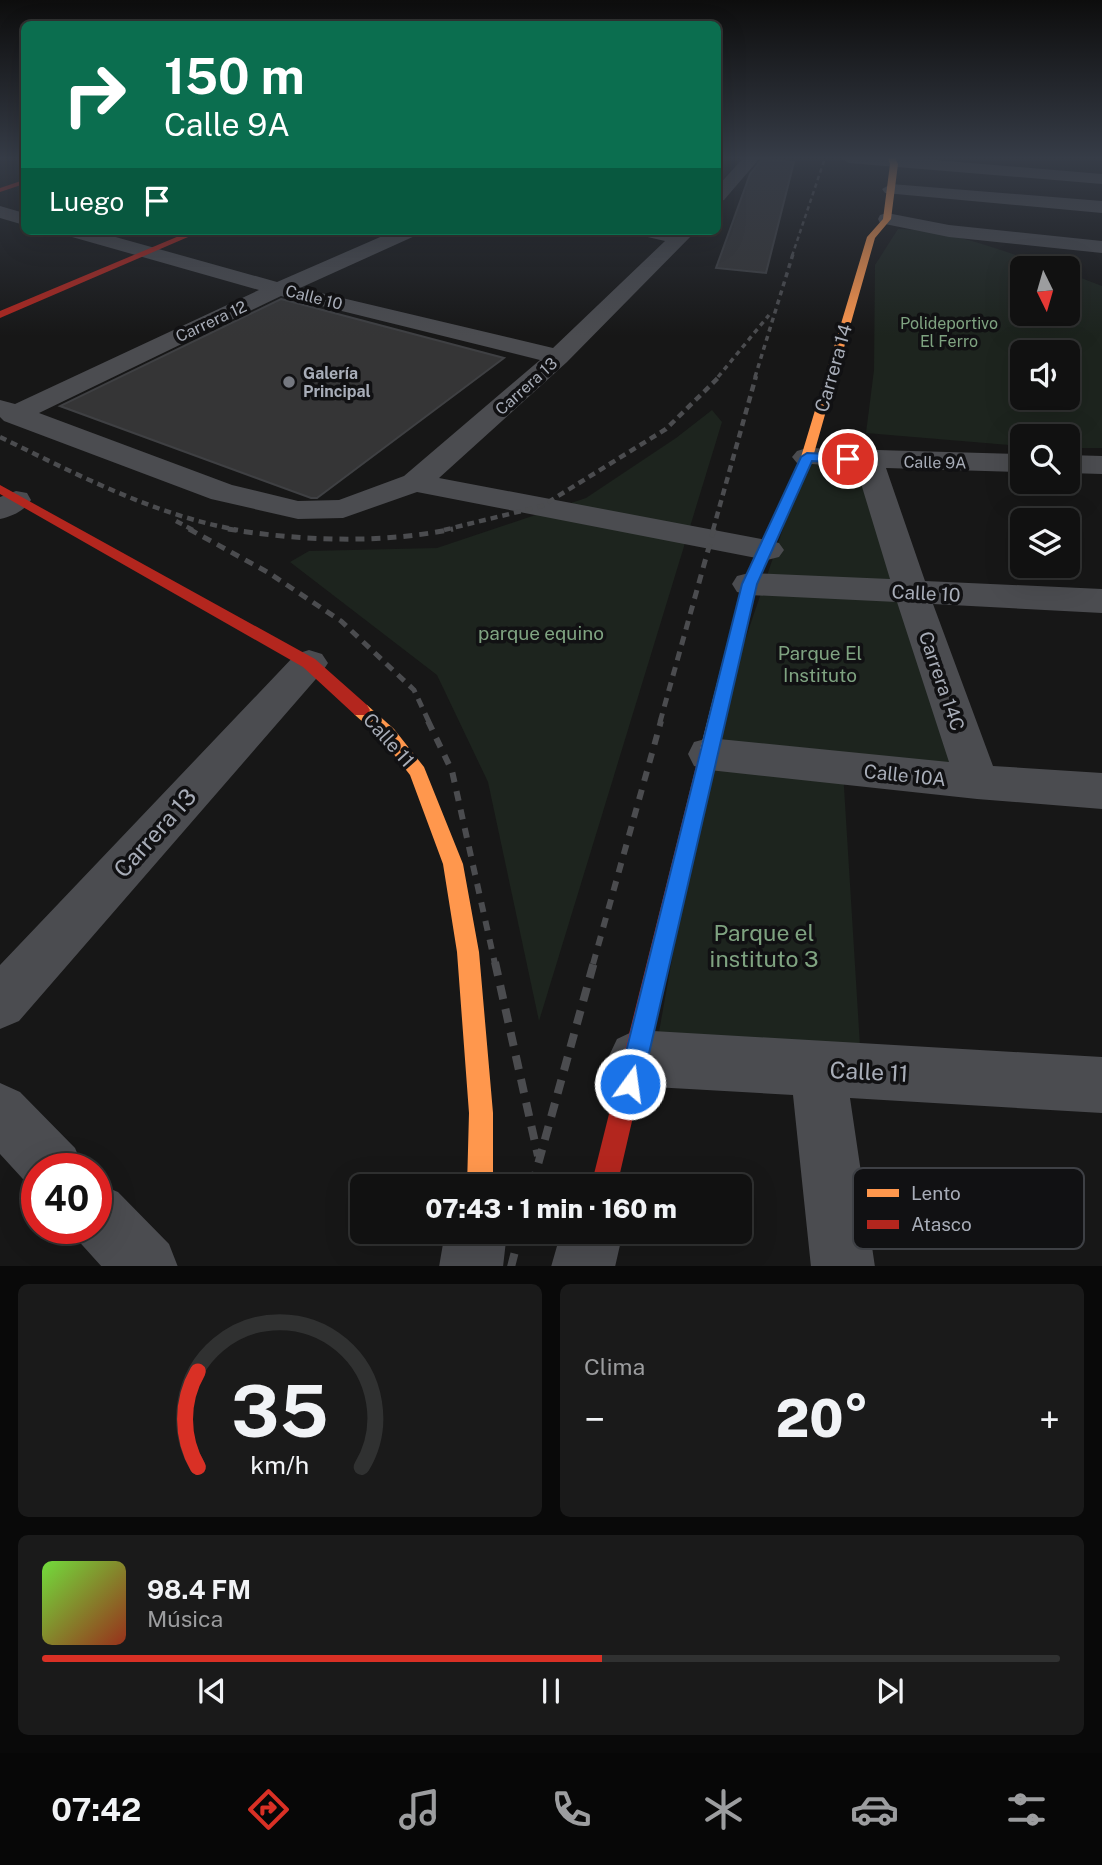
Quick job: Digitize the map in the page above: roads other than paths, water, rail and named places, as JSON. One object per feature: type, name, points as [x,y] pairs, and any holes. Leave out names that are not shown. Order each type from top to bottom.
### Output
[{"type":"street","points":[[887,219],[948,231],[1102,247]]},
{"type":"street","name":"Carrera 14","points":[[607,1174],[749,584],[767,550],[807,457],[871,237],[887,219]]},
{"type":"street","name":"Calle 10","points":[[87,235],[279,289],[558,357]]},
{"type":"street","points":[[0,316],[188,235]]},
{"type":"street","name":"Carrera 12","points":[[7,412],[401,235]]},
{"type":"street","name":"Carrera 13","points":[[7,412],[222,492],[298,510],[344,509],[415,482],[449,455],[558,357],[682,235]]},
{"type":"street","name":"Calle 9A","points":[[807,457],[1010,463]]},
{"type":"street","name":"Carrera 14C","points":[[869,460],[976,782]]},
{"type":"street","points":[[1080,464],[1102,465]]},
{"type":"street","points":[[415,482],[767,550]]},
{"type":"street","name":"Calle 11","points":[[5,500],[309,663],[388,734],[418,772],[453,864],[468,952],[481,1113],[480,1174]]},
{"type":"street","name":"Calle 10","points":[[749,584],[1102,601]]},
{"type":"street","name":"Carrera 13","points":[[0,1003],[309,663]]},
{"type":"street","name":"Calle 10A","points":[[709,754],[976,782],[1102,791]]},
{"type":"street","name":"Calle 11","points":[[636,1058],[1102,1085]]},
{"type":"street","points":[[818,1069],[843,1266]]},
{"type":"street","points":[[0,1112],[39,1153]]},
{"type":"street","points":[[112,1231],[146,1266]]},
{"type":"street","points":[[471,1266],[474,1244]]},
{"type":"street","points":[[583,1266],[589,1244]]},
{"type":"railway","points":[[792,256],[805,217]]},
{"type":"railway","points":[[755,377],[793,254]]},
{"type":"railway","points":[[718,377],[769,315]]},
{"type":"railway","points":[[444,530],[542,506],[666,429],[720,376]]},
{"type":"railway","points":[[713,530],[756,376]]},
{"type":"railway","points":[[0,437],[146,504],[238,530]]},
{"type":"railway","points":[[176,521],[193,530]]},
{"type":"railway","points":[[189,529],[269,573],[341,621],[414,690],[429,722]]},
{"type":"railway","points":[[228,529],[340,539],[397,537],[453,529]]},
{"type":"railway","points":[[660,722],[714,529]]},
{"type":"railway","points":[[428,721],[452,771],[495,964]]},
{"type":"railway","points":[[593,964],[661,721]]},
{"type":"railway","points":[[495,962],[538,1156]]},
{"type":"railway","points":[[535,1174],[594,962]]},
{"type":"railway","points":[[511,1266],[517,1244]]},
{"type":"place","name":"Galería Principal","points":[[289,382]]},
{"type":"park label","name":"Polideportivo El Ferro","points":[[949,332]]},
{"type":"park label","name":"parque equino","points":[[541,633]]},
{"type":"park label","name":"Parque El Instituto","points":[[820,664]]},
{"type":"park label","name":"Parque el instituto 3","points":[[764,946]]}]
